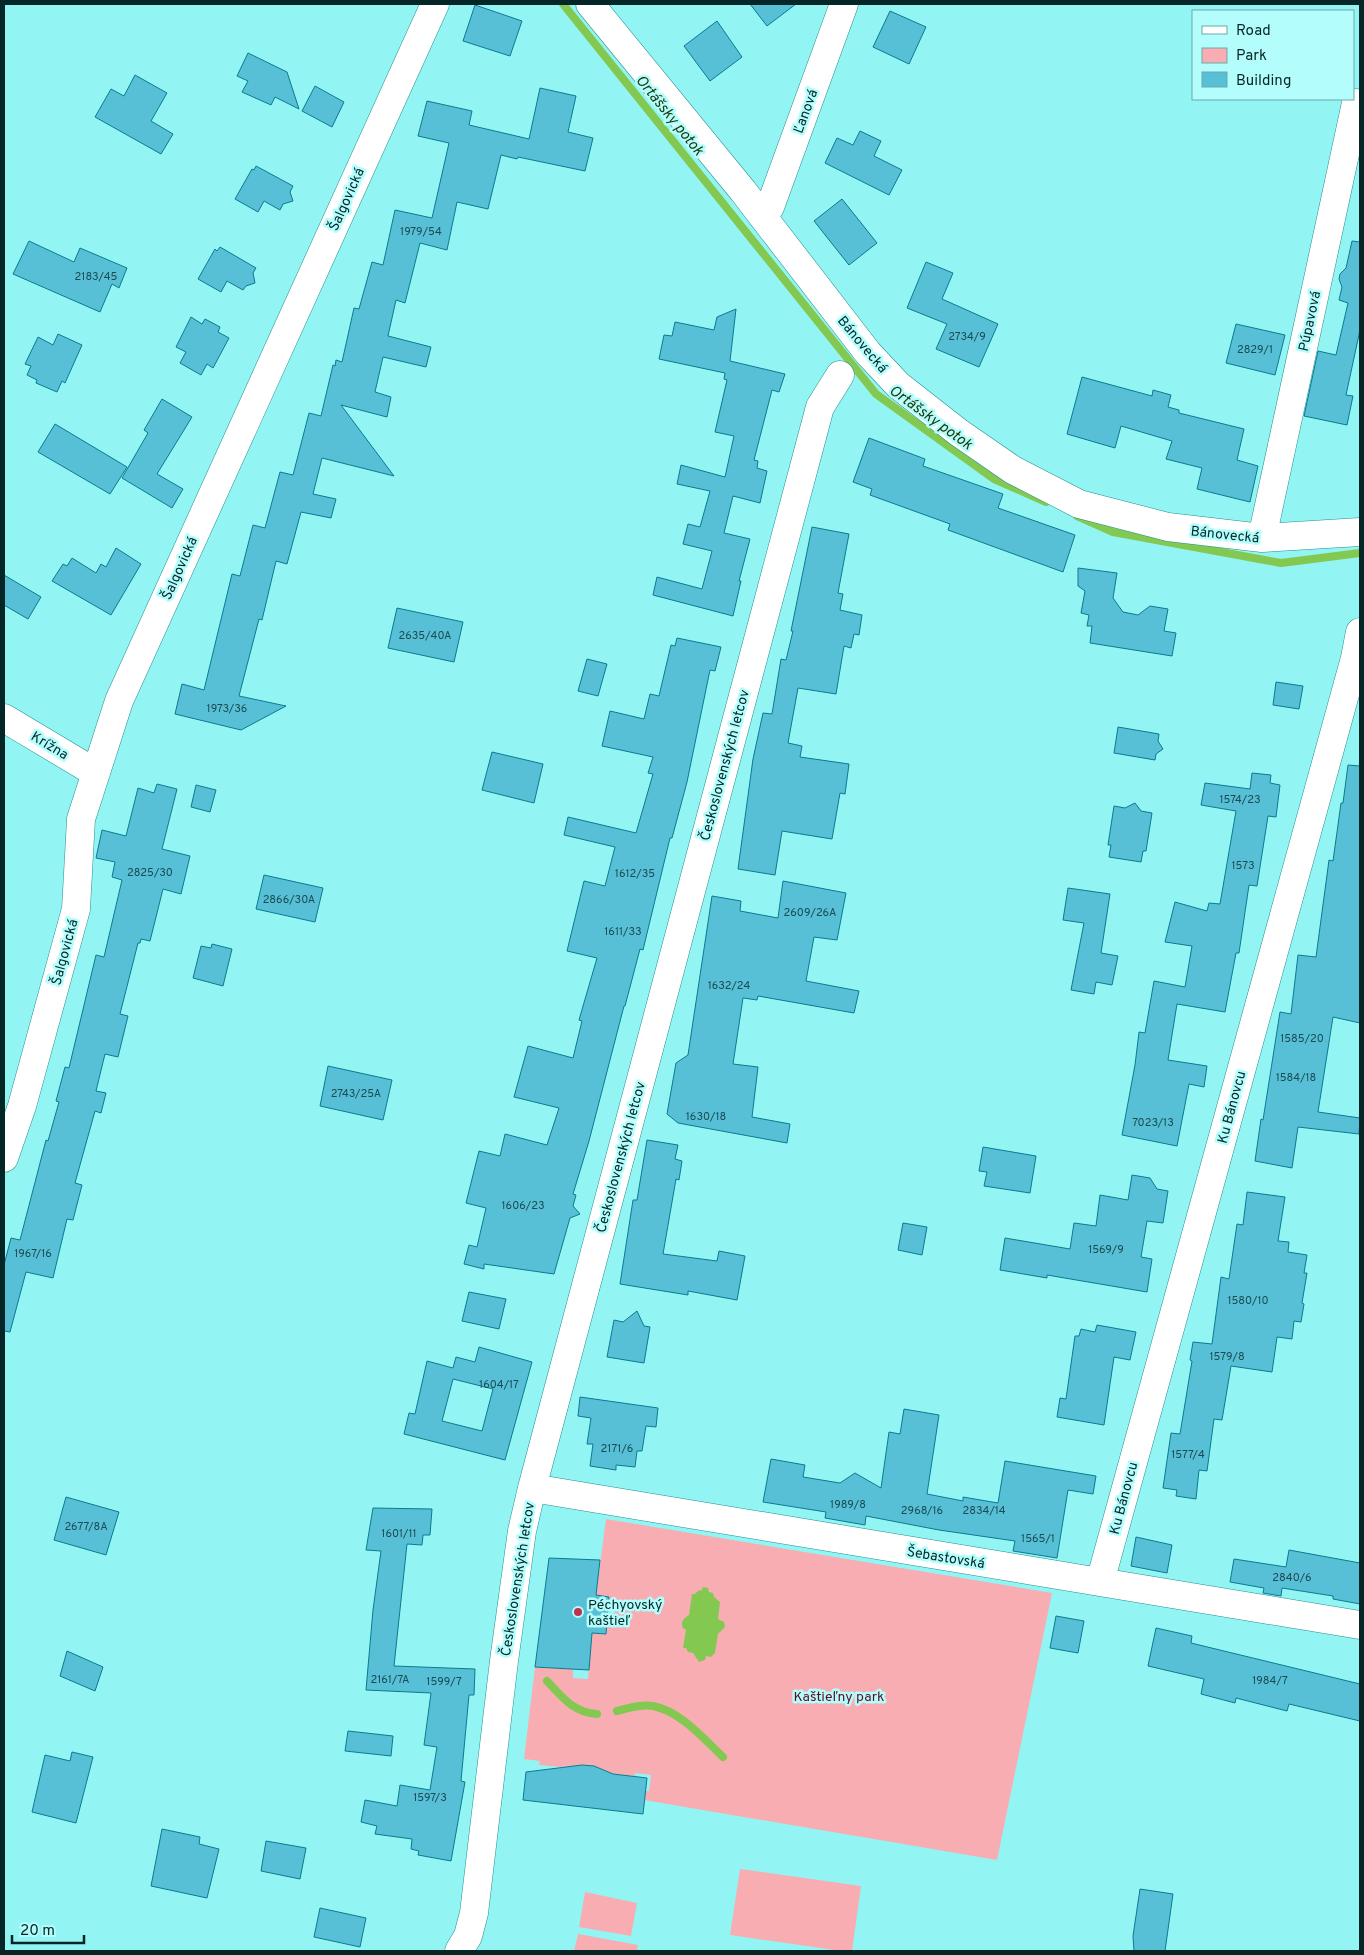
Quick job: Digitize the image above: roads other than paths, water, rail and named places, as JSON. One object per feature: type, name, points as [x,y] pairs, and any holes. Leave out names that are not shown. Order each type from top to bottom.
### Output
[{"type":"street","name":"Šalgovická","points":[[4,1158],[22,1106],[76,909],[81,819],[119,701],[435,4]]},
{"type":"street","name":"Bánovecká","points":[[590,4],[762,216],[868,352],[898,385],[958,432],[1014,470],[1079,504],[1168,528],[1262,538],[1360,532]]},
{"type":"street","name":"Ľanová","points":[[762,216],[770,207],[844,4]]},
{"type":"street","name":"Púpavová","points":[[1262,538],[1356,103]]},
{"type":"street","name":"Československých letcov","points":[[460,1951],[468,1936],[474,1912],[508,1633],[522,1531],[532,1488],[820,407],[840,375]]},
{"type":"street","name":"Ku Bánovcu","points":[[1100,1582],[1355,658],[1360,632]]},
{"type":"street","name":"Krížna","points":[[4,718],[96,773]]},
{"type":"street","name":"Šebastovská","points":[[532,1488],[1360,1625]]},
{"type":"waterway","name":"Ortášsky potok","points":[[563,4],[876,394],[994,479],[1046,502]]},
{"type":"waterway","name":"Ortášsky potok","points":[[1077,516],[1113,532],[1281,563],[1360,553]]},
{"type":"waterway","points":[[547,1681],[563,1698],[575,1707],[582,1711],[597,1714]]},
{"type":"waterway","points":[[617,1711],[653,1706],[673,1713],[691,1726],[723,1757]]},
{"type":"place","name":"Péchyovský kaštieľ","points":[[578,1612]]},
{"type":"park label","name":"Kaštieľny park","points":[[839,1696]]}]
